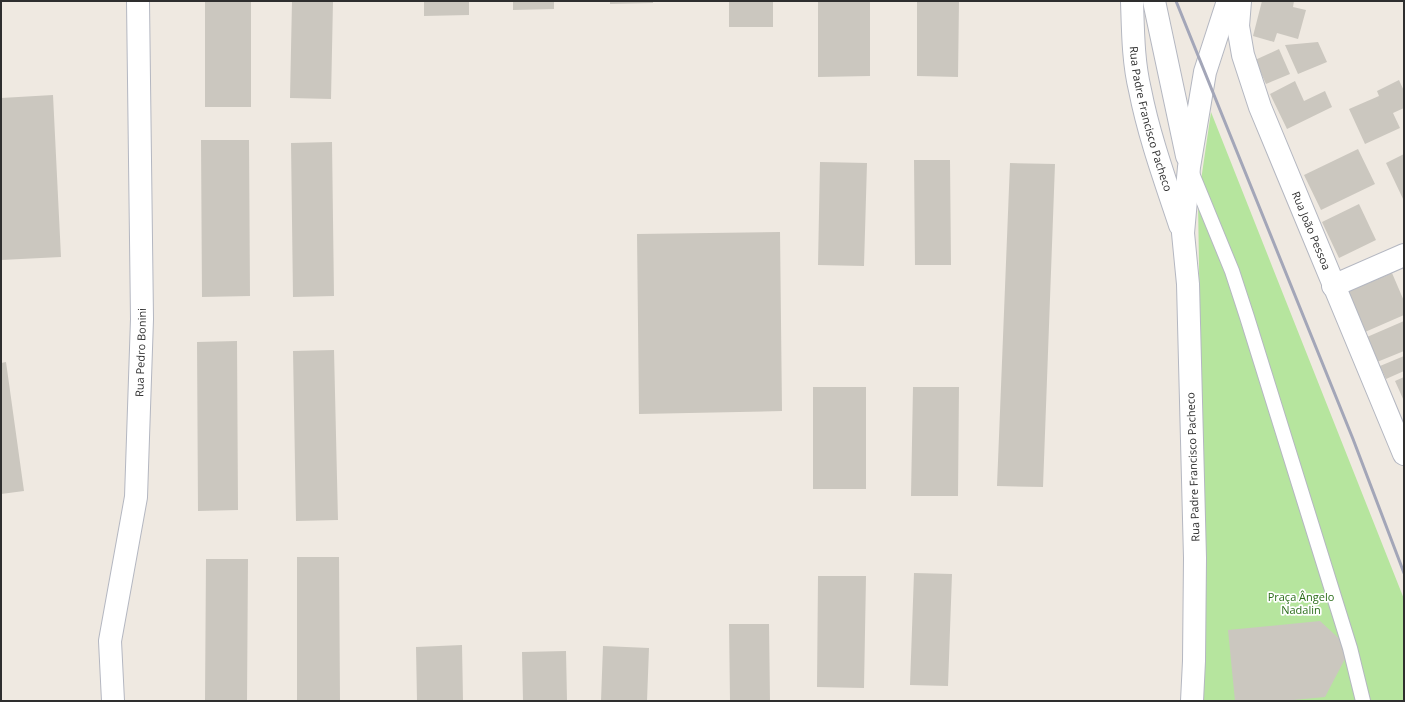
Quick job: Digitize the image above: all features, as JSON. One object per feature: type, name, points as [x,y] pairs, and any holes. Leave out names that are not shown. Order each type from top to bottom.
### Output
[{"type":"street","name":"Rua Pedro Bonini","points":[[113,701],[110,641],[137,489],[142,319],[138,1]]},
{"type":"street","name":"Rua Padre Francisco Pacheco","points":[[1132,1],[1133,41],[1139,89],[1155,150],[1183,233]]},
{"type":"street","name":"Rua Padre Francisco Pacheco","points":[[1154,1],[1189,167]]},
{"type":"street","name":"Rua Padre Francisco Pacheco","points":[[1192,701],[1195,558],[1188,284],[1183,233],[1189,167],[1205,72],[1228,1]]},
{"type":"street","name":"Rua João Pessoa","points":[[1240,1],[1238,26],[1243,55],[1260,107],[1404,454]]},
{"type":"street","points":[[1155,150],[1189,167]]},
{"type":"street","points":[[1333,286],[1404,254]]},
{"type":"lane","points":[[1189,167],[1236,284],[1348,641],[1363,701]]},
{"type":"green space","name":"Praça Ângelo Nadalin","points":[[1211,112],[1404,599],[1404,701],[1196,701],[1204,588],[1198,201]]},
{"type":"building","points":[[205,1],[251,1],[251,107],[205,107]]},
{"type":"building","points":[[292,1],[333,1],[331,99],[290,98]]},
{"type":"building","points":[[424,1],[469,1],[469,15],[424,16]]},
{"type":"building","points":[[513,1],[554,1],[554,9],[513,10]]},
{"type":"building","points":[[610,1],[653,1],[653,3],[610,4]]},
{"type":"building","points":[[729,1],[773,1],[773,27],[729,27]]},
{"type":"building","points":[[818,1],[870,1],[870,76],[818,77]]},
{"type":"building","points":[[917,1],[959,1],[958,77],[917,76]]},
{"type":"building","points":[[1262,1],[1294,1],[1293,7],[1306,10],[1298,39],[1277,33],[1274,42],[1253,36]]},
{"type":"building","points":[[1318,42],[1327,62],[1298,74],[1285,45]]},
{"type":"building","points":[[1279,49],[1290,74],[1266,84],[1255,60]]},
{"type":"building","points":[[1399,80],[1404,91],[1404,108],[1393,113],[1400,128],[1365,144],[1349,109],[1379,96],[1377,91]]},
{"type":"building","points":[[1295,81],[1304,101],[1325,91],[1332,107],[1287,129],[1270,94]]},
{"type":"building","points":[[53,95],[61,257],[1,260],[1,98]]},
{"type":"building","points":[[201,140],[249,140],[250,296],[202,297]]},
{"type":"building","points":[[332,142],[334,296],[293,297],[291,143]]},
{"type":"building","points":[[1358,149],[1375,184],[1321,210],[1304,175]]},
{"type":"building","points":[[1404,154],[1404,201],[1386,163]]},
{"type":"building","points":[[914,160],[950,160],[951,265],[915,265]]},
{"type":"building","points":[[820,162],[867,163],[864,266],[818,265]]},
{"type":"building","points":[[1010,163],[1055,164],[1043,487],[997,486]]},
{"type":"building","points":[[1359,204],[1376,240],[1339,258],[1322,222]]},
{"type":"building","points":[[780,232],[782,411],[639,414],[637,234]]},
{"type":"building","points":[[1392,273],[1404,301],[1404,315],[1365,332],[1347,292]]},
{"type":"building","points":[[1404,321],[1404,351],[1377,362],[1367,337]]},
{"type":"building","points":[[237,341],[238,510],[198,511],[197,342]]},
{"type":"building","points":[[334,350],[338,520],[296,521],[293,351]]},
{"type":"building","points":[[1404,356],[1404,371],[1386,379],[1380,366]]},
{"type":"building","points":[[6,362],[24,491],[1,494],[1,363]]},
{"type":"building","points":[[1404,377],[1404,401],[1395,381]]},
{"type":"building","points":[[813,387],[866,387],[866,489],[813,489]]},
{"type":"building","points":[[913,387],[959,387],[958,496],[911,496]]},
{"type":"building","points":[[297,557],[339,557],[340,701],[297,701]]},
{"type":"building","points":[[206,559],[248,559],[247,701],[205,701]]},
{"type":"building","points":[[914,573],[952,574],[948,686],[910,685]]},
{"type":"building","points":[[818,576],[866,576],[864,688],[817,687]]},
{"type":"building","points":[[1320,621],[1344,643],[1346,657],[1325,697],[1283,701],[1235,701],[1228,630]]},
{"type":"building","points":[[729,624],[769,624],[770,701],[730,701]]},
{"type":"building","points":[[462,645],[463,701],[417,701],[416,647]]},
{"type":"building","points":[[603,646],[649,648],[647,701],[601,701]]},
{"type":"building","points":[[566,651],[567,701],[523,701],[522,652]]},
{"type":"railway","points":[[1176,1],[1353,439],[1404,573]]}]
